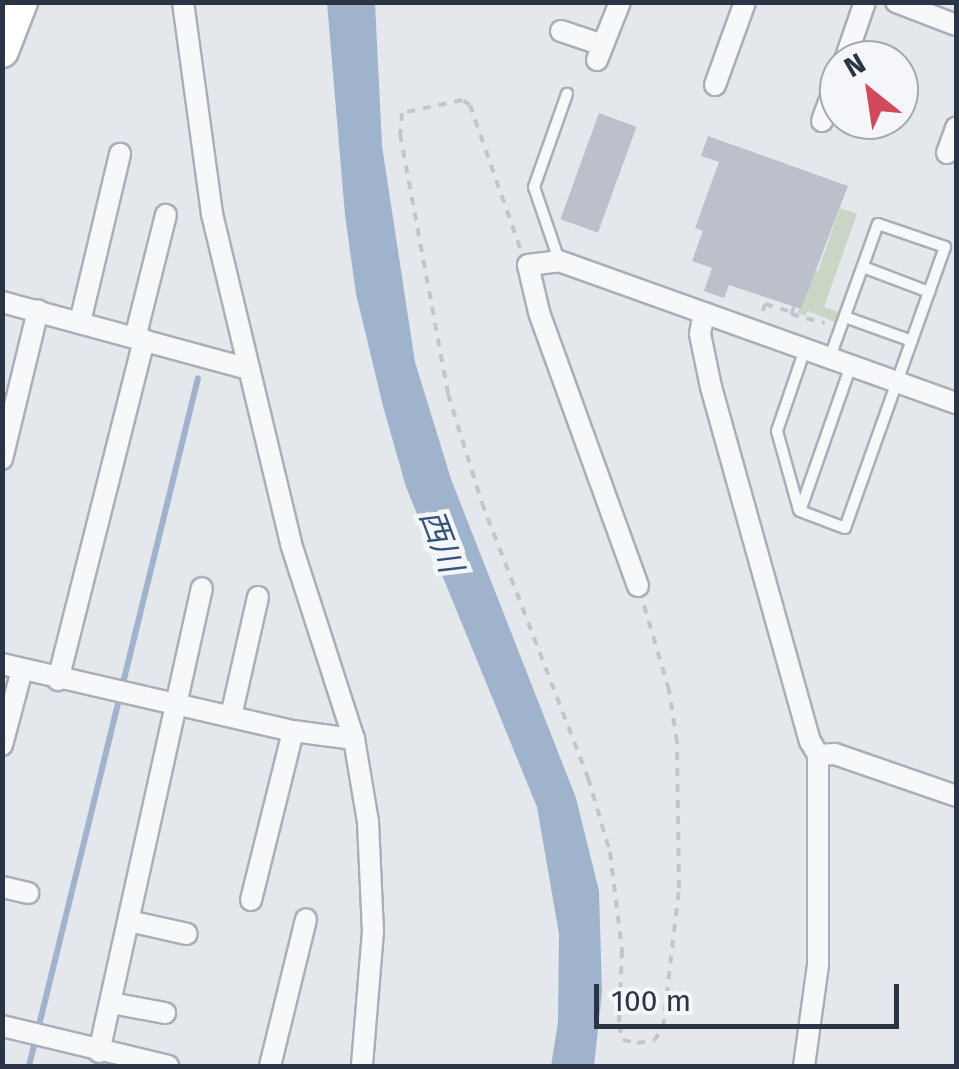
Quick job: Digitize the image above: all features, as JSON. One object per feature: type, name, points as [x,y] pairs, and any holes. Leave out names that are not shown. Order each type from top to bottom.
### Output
[{"type":"main road","points":[[2,51],[21,2]]},
{"type":"street","points":[[183,2],[212,214],[291,544],[354,739],[368,822],[373,931],[362,1066]]},
{"type":"street","points":[[561,31],[600,53],[620,2]]},
{"type":"street","points":[[715,85],[746,2]]},
{"type":"street","points":[[851,40],[865,2]]},
{"type":"street","points":[[896,2],[956,25]]},
{"type":"street","points":[[947,153],[956,128]]},
{"type":"street","points":[[80,322],[120,154]]},
{"type":"street","points":[[58,680],[166,216]]},
{"type":"street","points":[[638,586],[539,312],[528,265],[560,261],[956,403]]},
{"type":"street","points":[[2,302],[250,369]]},
{"type":"street","points":[[2,459],[38,310]]},
{"type":"street","points":[[704,314],[700,334],[711,387],[810,741],[818,754],[818,965],[804,1066]]},
{"type":"street","points":[[90,1056],[111,1003],[202,588]]},
{"type":"street","points":[[231,716],[258,597]]},
{"type":"street","points":[[2,745],[12,667],[293,731],[354,739]]},
{"type":"street","points":[[251,900],[293,731]]},
{"type":"street","points":[[818,754],[835,754],[956,796]]},
{"type":"street","points":[[2,887],[28,892]]},
{"type":"street","points":[[270,1066],[306,919]]},
{"type":"street","points":[[129,921],[186,934]]},
{"type":"street","points":[[111,1003],[165,1014]]},
{"type":"street","points":[[2,1026],[90,1056],[168,1066]]},
{"type":"lane","points":[[560,261],[534,187],[568,94]]},
{"type":"lane","points":[[800,511],[845,528],[944,247],[878,224],[830,358]]},
{"type":"lane","points":[[863,267],[929,292]]},
{"type":"lane","points":[[845,317],[912,341]]},
{"type":"lane","points":[[800,511],[777,431],[805,349]]},
{"type":"lane","points":[[800,511],[851,365]]},
{"type":"path","points":[[528,265],[470,105],[462,100],[402,113],[400,134],[448,394],[482,503],[588,778],[610,852],[622,950],[618,1026],[623,1040],[637,1043],[654,1041],[663,1027],[679,888],[677,742],[669,690],[638,586]]},
{"type":"path","points":[[776,308],[793,309],[831,325]]},
{"type":"green space","points":[[840,208],[857,214],[824,307],[838,312],[835,322],[808,311],[806,316],[797,313],[807,293],[801,265],[818,271]]},
{"type":"water","name":"西川","points":[[327,3],[375,3],[382,146],[415,362],[451,479],[576,798],[599,891],[602,992],[594,1066],[551,1066],[558,1022],[559,934],[537,807],[406,487],[383,406],[356,294],[345,215]]},
{"type":"building","points":[[599,113],[637,127],[598,233],[560,219]]},
{"type":"building","points":[[708,136],[848,186],[801,309],[729,285],[724,298],[704,291],[712,268],[692,261],[703,231],[695,228],[719,162],[701,156]]},
{"type":"waterway","points":[[29,1066],[198,378]]}]
